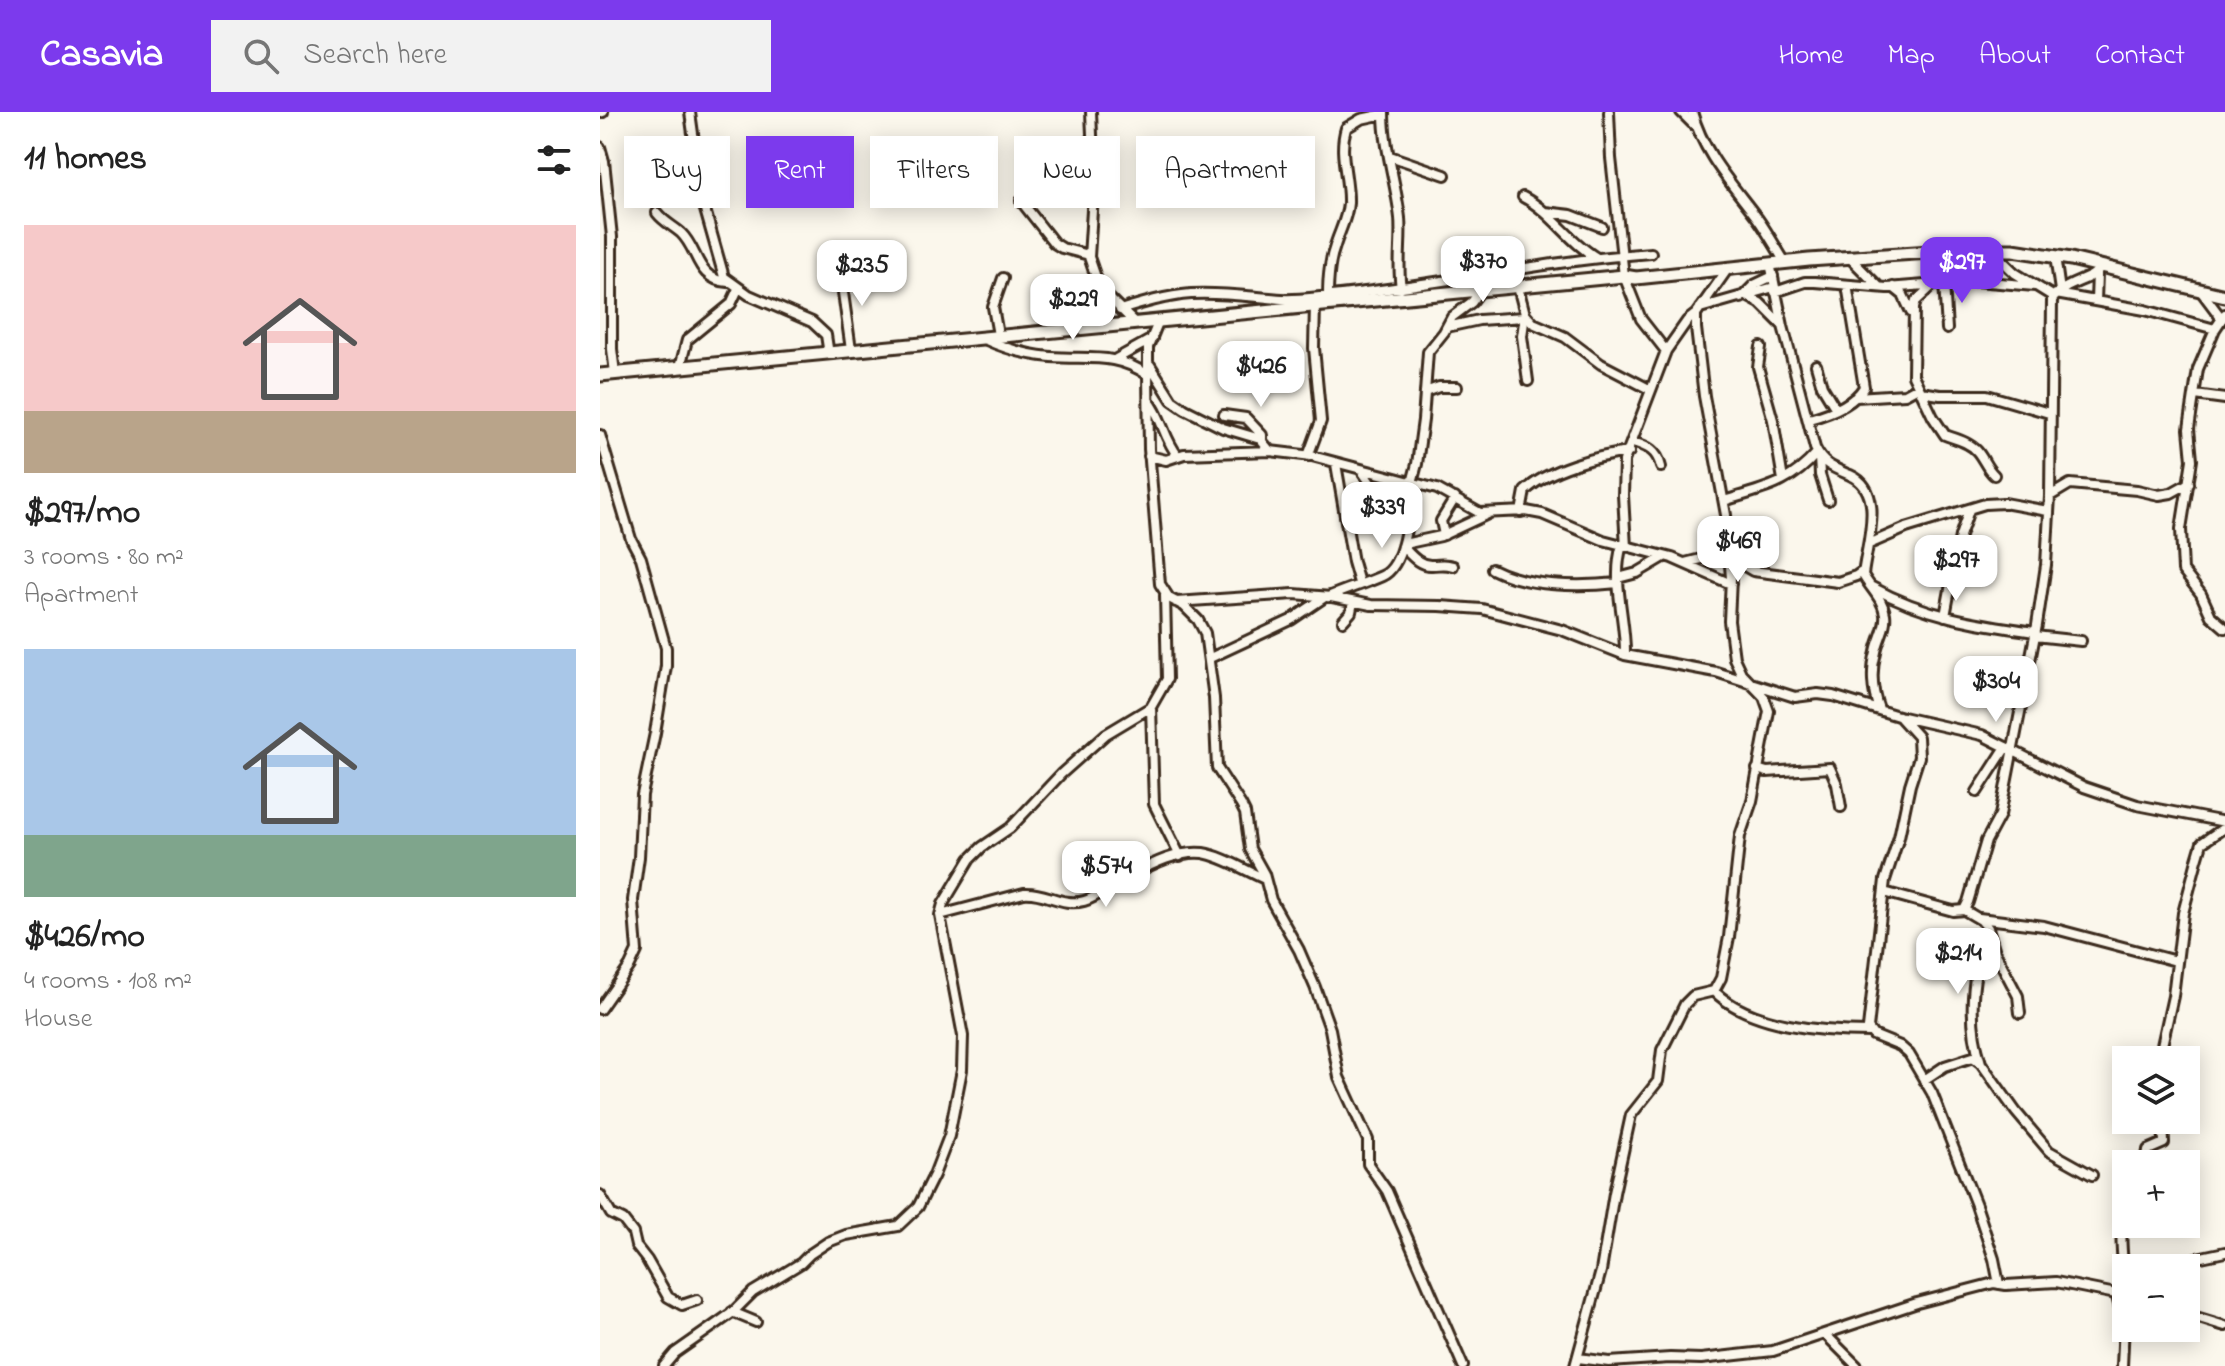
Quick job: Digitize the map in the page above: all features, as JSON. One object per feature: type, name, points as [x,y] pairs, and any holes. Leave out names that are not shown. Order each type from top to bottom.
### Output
[{"type":"main road","points":[[600,375],[1624,276],[1636,278],[1770,263],[1940,251],[2013,250],[2055,256],[2099,269],[2225,296]]},
{"type":"street","points":[[690,112],[705,210],[721,269],[728,282]]},
{"type":"street","points":[[1091,112],[1094,179],[1089,255],[1100,289],[1134,322]]},
{"type":"street","points":[[1609,112],[1624,276],[1641,319],[1666,351]]},
{"type":"street","points":[[1681,112],[1698,129]]},
{"type":"street","points":[[1692,112],[1709,154],[1757,218],[1785,262]]},
{"type":"street","points":[[1328,296],[1333,249],[1348,205],[1342,140],[1346,128],[1361,119],[1384,113],[1400,216],[1398,269],[1401,288]]},
{"type":"street","points":[[600,147],[612,237],[615,373]]},
{"type":"street","points":[[1390,156],[1445,175]]},
{"type":"street","points":[[1523,197],[1598,259]]},
{"type":"street","points":[[1026,208],[1054,243],[1089,255]]},
{"type":"street","points":[[1544,212],[1571,215],[1602,227]]},
{"type":"street","points":[[657,213],[682,234],[702,268],[713,279],[728,282],[812,322],[826,335],[828,348],[824,353]]},
{"type":"street","points":[[1571,263],[1576,243]]},
{"type":"street","points":[[1991,250],[2015,273],[2035,286],[2057,294],[2221,323]]},
{"type":"street","points":[[1940,251],[1940,283],[1947,329]]},
{"type":"street","points":[[1120,310],[1154,299],[1191,294],[1244,294],[1283,299],[1328,296],[1651,253]]},
{"type":"street","points":[[1964,910],[1986,841],[2000,815],[2009,749],[2035,634],[2046,565],[2050,496],[2051,306],[2057,294],[2055,256]]},
{"type":"street","points":[[1849,257],[1879,287]]},
{"type":"street","points":[[1770,263],[1828,500]]},
{"type":"street","points":[[1625,655],[1618,581],[1624,546],[1623,473],[1666,351],[1730,267]]},
{"type":"street","points":[[2057,294],[2099,269]]},
{"type":"street","points":[[2096,301],[2099,269]]},
{"type":"street","points":[[840,271],[851,350]]},
{"type":"street","points":[[1744,297],[1754,285],[1773,276]]},
{"type":"street","points":[[998,335],[993,307],[1003,278]]},
{"type":"street","points":[[1698,311],[1805,282],[1893,287],[1976,281],[2035,286]]},
{"type":"street","points":[[1940,283],[1916,301],[1913,368],[1920,390],[1945,435],[1976,450],[1986,468],[1994,475]]},
{"type":"street","points":[[1809,419],[1836,409],[1856,397],[1864,387],[1847,285]]},
{"type":"street","points":[[1518,287],[1524,316],[1522,349],[1528,381]]},
{"type":"street","points":[[1893,287],[1903,295],[1913,317]]},
{"type":"street","points":[[680,367],[687,340],[731,304],[738,289]]},
{"type":"street","points":[[2200,290],[2221,323]]},
{"type":"street","points":[[1210,658],[1291,620],[1327,596],[1386,573],[1403,545],[1411,483],[1417,464],[1428,352],[1452,317],[1472,302],[1480,291]]},
{"type":"street","points":[[600,294],[612,294]]},
{"type":"street","points":[[1744,297],[1760,303],[1783,326]]},
{"type":"street","points":[[1308,456],[1321,421],[1314,348],[1315,305]]},
{"type":"street","points":[[1698,311],[1704,396],[1724,501],[1731,581],[1729,610]]},
{"type":"street","points":[[1447,327],[1479,320],[1524,316],[1565,337],[1601,364],[1651,390]]},
{"type":"street","points":[[664,1366],[678,1350],[732,1312],[753,1292],[801,1263],[828,1242],[846,1235],[898,1226],[910,1217],[929,1186],[955,1118],[963,1047],[940,915],[943,904],[970,859],[1010,828],[1061,774],[1106,734],[1151,707],[1167,679],[1165,594],[1160,584],[1149,456],[1148,362],[1159,320]]},
{"type":"street","points":[[2221,323],[2201,358],[2196,377],[2190,420],[2192,456],[2181,521],[2182,566],[2211,616],[2225,628]]},
{"type":"street","points":[[981,337],[1010,351],[1030,355],[1116,359],[1132,364],[1148,375]]},
{"type":"street","points":[[1116,359],[1152,339]]},
{"type":"street","points":[[1761,347],[1758,367],[1773,420],[1783,480]]},
{"type":"street","points":[[1148,362],[1172,400],[1223,428],[1262,441],[1270,451]]},
{"type":"street","points":[[1816,365],[1822,386],[1836,409]]},
{"type":"street","points":[[1425,392],[1439,387],[1457,387]]},
{"type":"street","points":[[1856,397],[1920,390],[1940,395],[1987,395],[2049,413]]},
{"type":"street","points":[[2195,395],[2225,399]]},
{"type":"street","points":[[1149,401],[1178,456]]},
{"type":"street","points":[[1224,415],[1246,418],[1262,435],[1262,441]]},
{"type":"street","points":[[600,435],[631,539],[641,558],[666,648],[666,666],[642,795],[633,900],[637,951],[600,1009]]},
{"type":"street","points":[[1633,442],[1651,448],[1661,467]]},
{"type":"street","points":[[1149,456],[1166,460],[1178,456],[1270,451],[1308,456],[1437,489],[1471,510],[1542,514],[1624,546],[1685,563],[1731,581]]},
{"type":"street","points":[[1521,512],[1525,491],[1541,478],[1603,457],[1629,452]]},
{"type":"street","points":[[1724,501],[1775,487],[1818,454]]},
{"type":"street","points":[[1818,454],[1827,465],[1859,479],[1868,490],[1869,544],[1864,579],[1883,606],[1886,618],[1873,669],[1879,709]]},
{"type":"street","points":[[1336,464],[1359,583]]},
{"type":"street","points":[[1362,471],[1388,508],[1407,519]]},
{"type":"street","points":[[2050,496],[2070,484],[2159,495],[2171,493],[2189,483]]},
{"type":"street","points":[[1444,535],[1441,521],[1455,498]]},
{"type":"street","points":[[1869,544],[1906,528],[1994,503],[2048,511]]},
{"type":"street","points":[[1945,616],[1960,536],[1969,510]]},
{"type":"street","points":[[1403,545],[1444,535],[1488,513]]},
{"type":"street","points":[[1403,545],[1425,565],[1443,563],[1453,566]]},
{"type":"street","points":[[1685,563],[1729,555],[1749,569],[1838,582],[1863,571]]},
{"type":"street","points":[[1492,569],[1576,586],[1618,581],[1664,557]]},
{"type":"street","points":[[1731,581],[1749,569]]},
{"type":"street","points":[[1711,575],[1726,595],[1734,658],[1741,673],[1767,702],[1769,711],[1752,801],[1740,836],[1729,937],[1721,978],[1714,991],[1693,996],[1685,1004],[1662,1050],[1658,1081],[1631,1115],[1601,1271],[1577,1362],[1726,1358],[1773,1351],[1957,1292],[1999,1284],[2056,1282],[2112,1292]]},
{"type":"street","points":[[1871,587],[1911,607],[1968,623],[2081,641]]},
{"type":"street","points":[[1165,594],[1198,620],[1205,633],[1217,729],[1217,768],[1245,813],[1250,849],[1265,879],[1271,900],[1299,950],[1315,987],[1330,1029],[1339,1077],[1368,1140],[1368,1164],[1387,1191],[1463,1366]]},
{"type":"street","points":[[1176,602],[1268,595],[1327,596],[1371,605],[1482,609],[1562,630],[1625,655],[1716,672],[1795,697],[1833,696],[1898,716],[1982,735],[2084,787],[2137,805],[2225,824]]},
{"type":"street","points":[[1343,621],[1351,612],[1353,602]]},
{"type":"street","points":[[1151,707],[1154,804],[1180,856]]},
{"type":"street","points":[[1870,1032],[1868,1019],[1884,892],[1919,757],[1918,737],[1898,716]]},
{"type":"street","points":[[1977,792],[2009,749]]},
{"type":"street","points":[[1757,769],[1767,772],[1830,768],[1841,807]]},
{"type":"street","points":[[2161,1046],[2173,996],[2183,913],[2202,843],[2225,824]]},
{"type":"street","points":[[940,915],[1031,892],[1066,903],[1081,902],[1155,864],[1204,853],[1265,879]]},
{"type":"street","points":[[1884,892],[1953,911],[1964,910],[1979,918],[2044,926],[2176,961]]},
{"type":"street","points":[[1979,918],[2018,996],[2020,1013]]},
{"type":"street","points":[[1989,933],[1979,953],[1974,989],[1974,1045],[1981,1063],[2049,1151],[2092,1175]]},
{"type":"street","points":[[1714,991],[1740,1010],[1818,1029],[1870,1032],[1905,1049],[1917,1065],[1953,1143],[1994,1259],[1999,1284]]},
{"type":"street","points":[[1924,1080],[1962,1059],[1973,1057],[1981,1063]]},
{"type":"street","points":[[2148,1150],[2164,1143],[2164,1134]]},
{"type":"street","points":[[600,1195],[611,1214],[623,1220],[633,1233],[636,1246],[668,1297],[682,1305],[697,1300]]},
{"type":"street","points":[[2200,1257],[2225,1252]]},
{"type":"street","points":[[732,1312],[756,1322]]},
{"type":"street","points":[[2200,1318],[2225,1326]]},
{"type":"street","points":[[1826,1335],[1857,1366]]},
{"type":"street","points":[[2122,1366],[2123,1342]]}]
